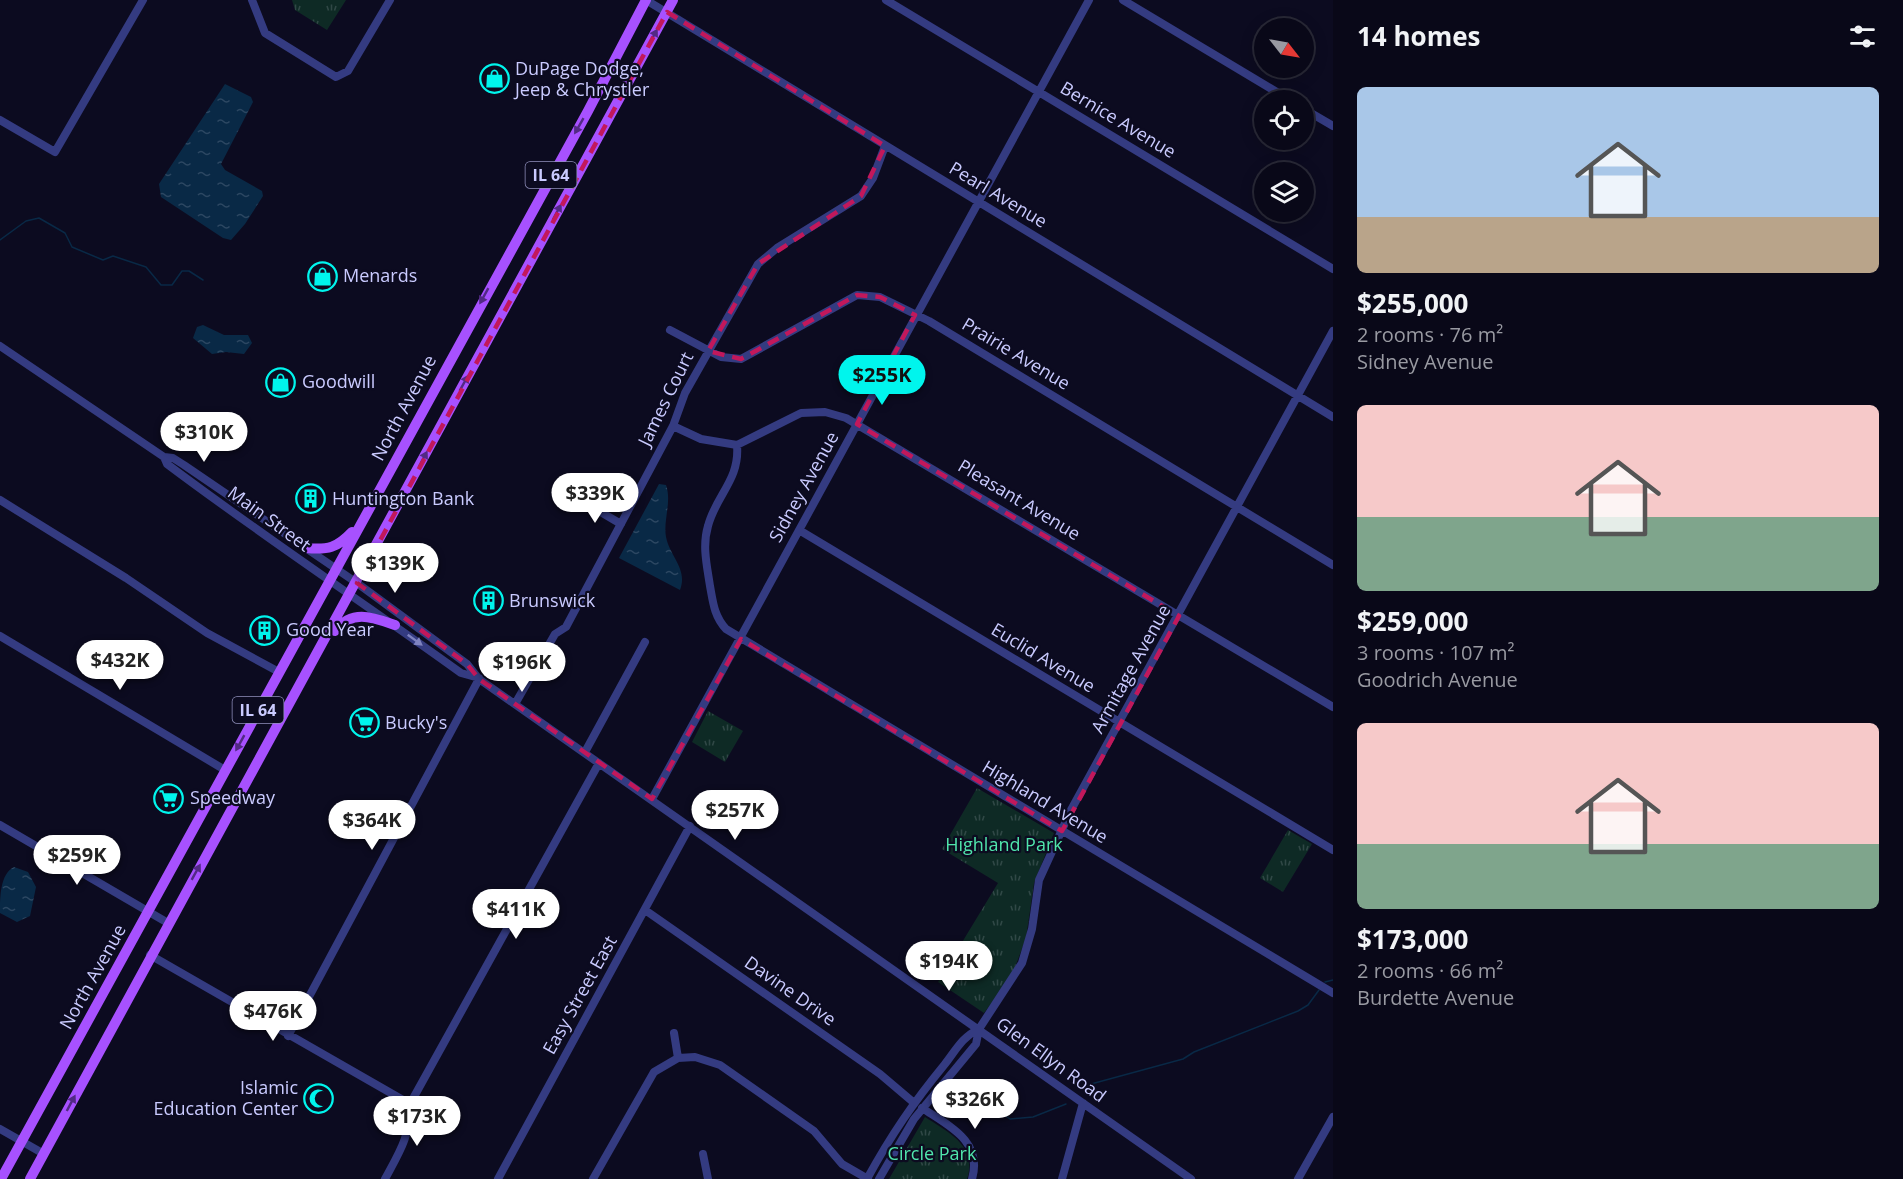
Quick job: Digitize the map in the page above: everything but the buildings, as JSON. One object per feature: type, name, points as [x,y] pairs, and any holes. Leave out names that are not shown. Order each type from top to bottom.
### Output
[{"type":"main road","name":"North Avenue","points":[[1,1179],[588,111],[646,0]]},
{"type":"main road","name":"IL 64","points":[[30,1179],[150,955],[357,583],[674,0]]},
{"type":"main road","points":[[306,548],[325,550],[336,547],[353,531],[366,513]]},
{"type":"main road","points":[[308,671],[343,622],[354,616],[369,616],[395,625]]},
{"type":"street","points":[[0,120],[55,152],[143,0]]},
{"type":"street","points":[[252,0],[265,33],[336,77],[348,71],[390,0]]},
{"type":"street","name":"Pearl Avenue","points":[[646,0],[1333,417]]},
{"type":"street","name":"Bernice Avenue","points":[[886,0],[1333,269]]},
{"type":"street","name":"Sidney Avenue","points":[[652,799],[1089,0]]},
{"type":"street","points":[[1123,0],[1273,90]]},
{"type":"street","points":[[1314,114],[1333,126]]},
{"type":"street","name":"James Court","points":[[515,704],[555,634],[566,627],[673,426],[685,393],[758,264],[777,248],[861,196],[873,178],[885,146]]},
{"type":"street","name":"Prairie Avenue","points":[[670,330],[721,357],[741,359],[857,295],[880,297],[915,315],[1333,564]]},
{"type":"street","name":"Armitage Avenue","points":[[879,1179],[904,1134],[922,1108],[976,1044],[979,1029],[1022,963],[1032,929],[1039,880],[1062,831],[1333,331]]},
{"type":"street","name":"Main Street","points":[[0,346],[164,457],[173,458],[336,569]]},
{"type":"street","name":"Pleasant Avenue","points":[[737,445],[801,413],[825,412],[846,418],[1333,707]]},
{"type":"street","points":[[673,426],[701,439],[737,445]]},
{"type":"street","name":"Highland Avenue","points":[[737,445],[739,462],[709,522],[705,548],[714,612],[726,628],[1333,993]]},
{"type":"street","name":"Main Street","points":[[164,457],[167,464],[329,582]]},
{"type":"street","points":[[0,500],[126,578],[207,633],[279,672]]},
{"type":"street","points":[[582,501],[621,524]]},
{"type":"street","name":"Euclid Avenue","points":[[799,530],[1333,850]]},
{"type":"street","name":"Glen Ellyn Road","points":[[336,569],[467,664],[480,679],[515,704],[1191,1179]]},
{"type":"street","name":"Glen Ellyn Road","points":[[329,582],[395,625],[461,673],[480,679]]},
{"type":"street","points":[[0,636],[225,770]]},
{"type":"street","points":[[585,752],[645,642]]},
{"type":"street","points":[[288,1036],[480,679]]},
{"type":"street","points":[[385,1179],[407,1138],[410,1127],[410,1104],[599,763]]},
{"type":"street","points":[[0,825],[168,923]]},
{"type":"street","name":"Easy Street East","points":[[498,1179],[690,826]]},
{"type":"street","name":"Davine Drive","points":[[645,910],[880,1074],[914,1101]]},
{"type":"street","points":[[150,955],[410,1104]]},
{"type":"street","name":"Armitage Avenue","points":[[868,1179],[894,1129],[914,1101],[965,1036],[979,1029]]},
{"type":"street","points":[[674,1033],[678,1058]]},
{"type":"street","points":[[593,1179],[647,1081],[664,1064],[678,1058],[702,1058],[720,1065],[814,1131],[842,1164],[868,1179]]},
{"type":"street","points":[[1062,1179],[1083,1103]]},
{"type":"street","points":[[922,1108],[960,1133],[969,1144],[974,1157],[972,1179]]},
{"type":"street","points":[[1298,1179],[1332,1121]]},
{"type":"street","points":[[0,1128],[44,1154]]},
{"type":"street","points":[[703,1154],[708,1179]]},
{"type":"highlighted area","points":[[667,12],[885,146],[861,196],[758,264],[708,351],[741,359],[857,295],[880,297],[915,315],[857,424],[1179,616],[1062,831],[741,639],[652,799],[479,679],[467,664],[357,583]]},
{"type":"green space","points":[[292,0],[346,0],[327,30],[295,10]]},
{"type":"green space","points":[[708,711],[743,731],[725,762],[692,742]]},
{"type":"green space","name":"Highland Park","points":[[977,788],[1054,833],[1034,883],[1026,938],[1012,975],[984,1013],[938,982],[998,883],[942,849]]},
{"type":"green space","points":[[1288,830],[1312,844],[1283,892],[1260,878]]},
{"type":"green space","name":"Circle Park","points":[[925,1117],[959,1141],[965,1149],[969,1167],[967,1179],[889,1179]]},
{"type":"water","points":[[225,84],[251,97],[253,102],[221,164],[225,170],[262,191],[263,196],[245,224],[231,240],[223,238],[161,197],[159,184]]},
{"type":"water","points":[[203,325],[224,335],[248,335],[252,343],[244,354],[226,352],[212,354],[193,338],[197,327]]},
{"type":"water","points":[[659,484],[666,485],[668,491],[666,537],[682,576],[680,590],[619,558]]},
{"type":"water","points":[[14,867],[28,872],[36,887],[30,916],[17,922],[0,913],[3,880],[9,870]]},
{"type":"waterway","points":[[0,240],[26,221],[39,218],[65,233],[72,247],[103,260],[113,256],[146,267],[161,285],[172,285],[182,271],[189,271],[203,280]]},
{"type":"waterway","points":[[1325,982],[1333,980]]},
{"type":"waterway","points":[[1080,1087],[1183,1059],[1194,1052],[1298,1011],[1308,1005],[1319,990]]},
{"type":"waterway","points":[[956,1082],[1010,1119],[1033,1117],[1066,1104]]},
{"type":"place","name":"DuPage Dodge, Jeep & Chrystler","points":[[494,79]]},
{"type":"place","name":"Menards","points":[[322,276]]},
{"type":"place","name":"Goodwill","points":[[281,382]]},
{"type":"place","name":"Huntington Bank","points":[[311,499]]},
{"type":"place","name":"Brunswick","points":[[488,601]]},
{"type":"place","name":"Good Year","points":[[265,630]]},
{"type":"place","name":"Bucky's","points":[[364,723]]},
{"type":"place","name":"Speedway","points":[[169,798]]},
{"type":"place","name":"Islamic Education Center","points":[[319,1098]]}]
